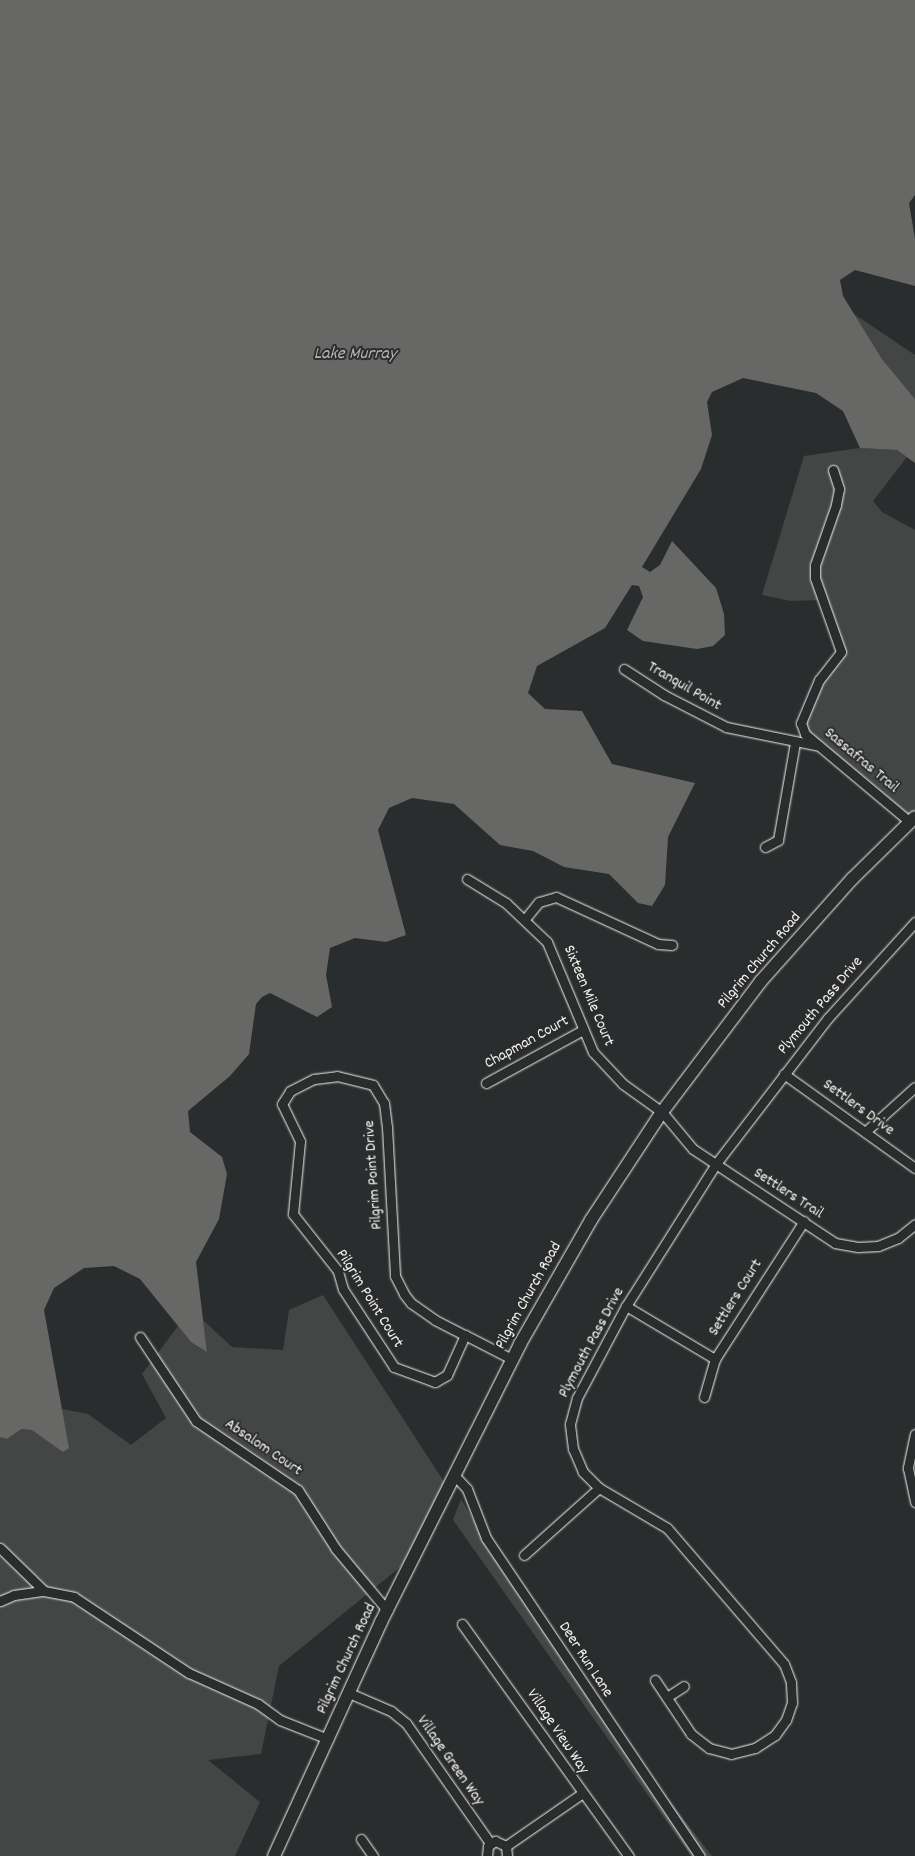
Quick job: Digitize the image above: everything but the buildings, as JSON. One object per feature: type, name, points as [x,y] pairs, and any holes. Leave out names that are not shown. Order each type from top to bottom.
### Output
[{"type":"street","name":"Sassafras Trail","points":[[833,470],[839,489],[836,505],[815,564],[815,578],[841,652],[819,680],[802,723],[805,734],[913,820]]},
{"type":"street","name":"Tranquil Point","points":[[624,669],[708,719],[726,727],[795,743],[820,746]]},
{"type":"street","points":[[765,847],[778,840],[795,743]]},
{"type":"street","name":"Pilgrim Church Road","points":[[274,1856],[387,1610],[512,1359],[573,1249],[662,1112],[762,981],[852,879],[913,820]]},
{"type":"street","name":"Sixteen Mile Court","points":[[467,879],[525,919],[552,950],[583,1030],[602,1063],[623,1084],[662,1112]]},
{"type":"street","points":[[525,919],[539,902],[556,896],[658,944],[672,945]]},
{"type":"street","name":"Plymouth Pass Drive","points":[[655,1680],[691,1734],[709,1748],[731,1754],[755,1748],[775,1735],[786,1720],[792,1703],[791,1682],[784,1664],[667,1528],[599,1488],[583,1472],[573,1449],[570,1424],[577,1398],[626,1306],[715,1165],[828,1018],[915,922]]},
{"type":"street","name":"Chapman Court","points":[[486,1083],[583,1030]]},
{"type":"street","name":"Settlers Drive","points":[[784,1074],[915,1168]]},
{"type":"street","name":"Pilgrim Point Drive","points":[[293,1214],[300,1141],[282,1104],[290,1091],[314,1079],[337,1076],[373,1085],[384,1103],[387,1127],[395,1276],[411,1303],[465,1335],[512,1359]]},
{"type":"street","points":[[865,1132],[915,1087]]},
{"type":"street","name":"Settlers Trail","points":[[662,1112],[693,1149],[835,1243],[858,1247],[878,1246],[898,1238],[915,1224]]},
{"type":"street","name":"Pilgrim Point Court","points":[[293,1214],[338,1271],[343,1289],[394,1367],[435,1382],[447,1375],[465,1335]]},
{"type":"street","name":"Settlers Court","points":[[704,1397],[716,1359],[804,1221]]},
{"type":"street","points":[[626,1306],[716,1359]]},
{"type":"street","name":"Absalom Court","points":[[140,1336],[196,1421],[298,1490],[336,1549],[387,1610]]},
{"type":"street","points":[[915,1434],[908,1468],[915,1502]]},
{"type":"street","name":"Deer Run Lane","points":[[455,1476],[467,1489],[486,1538],[700,1856]]},
{"type":"street","points":[[524,1555],[599,1488]]},
{"type":"street","points":[[0,1548],[44,1591]]},
{"type":"street","points":[[0,1601],[14,1595],[44,1591],[74,1597],[189,1673],[258,1704],[280,1720],[328,1739]]},
{"type":"street","name":"Village View Way","points":[[462,1624],[581,1794],[629,1856]]},
{"type":"street","points":[[667,1697],[684,1686]]},
{"type":"street","name":"Village Green Way","points":[[349,1693],[391,1711],[406,1723],[490,1843]]},
{"type":"street","points":[[506,1846],[581,1794]]},
{"type":"street","points":[[362,1839],[373,1856]]},
{"type":"street","points":[[487,1856],[490,1843],[501,1842],[506,1846],[507,1856]]},
{"type":"shaded area","points":[[854,314],[915,355],[915,399],[882,359]]},
{"type":"shaded area","points":[[860,448],[897,450],[907,457],[873,501],[882,512],[915,530],[915,817],[910,822],[805,734],[801,723],[814,690],[841,652],[822,600],[791,601],[762,595],[804,456]]},
{"type":"shaded area","points":[[323,1295],[448,1488],[415,1555],[279,1666],[261,1754],[208,1760],[260,1802],[235,1856],[0,1856],[0,1437],[7,1439],[23,1429],[33,1430],[63,1451],[62,1409],[88,1414],[131,1445],[166,1418],[142,1374],[178,1326],[191,1342],[207,1351],[203,1320],[232,1347],[283,1350],[289,1310]]},
{"type":"shaded area","points":[[461,1499],[502,1568],[633,1753],[712,1856],[691,1856],[453,1520]]},
{"type":"water","name":"Lake Murray","points":[[0,0],[915,0],[915,195],[909,203],[915,239],[915,286],[855,270],[840,280],[843,296],[882,359],[915,399],[915,463],[897,450],[860,448],[843,411],[816,393],[743,378],[712,392],[707,402],[712,435],[701,469],[642,567],[650,572],[660,565],[672,541],[716,588],[724,614],[725,635],[713,646],[697,649],[643,641],[627,630],[643,597],[639,586],[632,585],[605,628],[537,666],[528,693],[545,709],[582,711],[612,764],[695,783],[668,837],[665,885],[652,906],[638,903],[609,874],[564,867],[533,851],[500,845],[454,804],[412,798],[389,808],[378,830],[406,935],[386,942],[355,938],[330,948],[326,975],[332,1007],[317,1017],[270,993],[262,997],[256,1004],[249,1054],[230,1076],[188,1111],[190,1132],[222,1157],[227,1174],[219,1219],[196,1262],[207,1352],[191,1342],[140,1279],[114,1266],[84,1268],[54,1288],[44,1310],[69,1448],[63,1452],[32,1430],[22,1429],[7,1439],[0,1437]]}]
